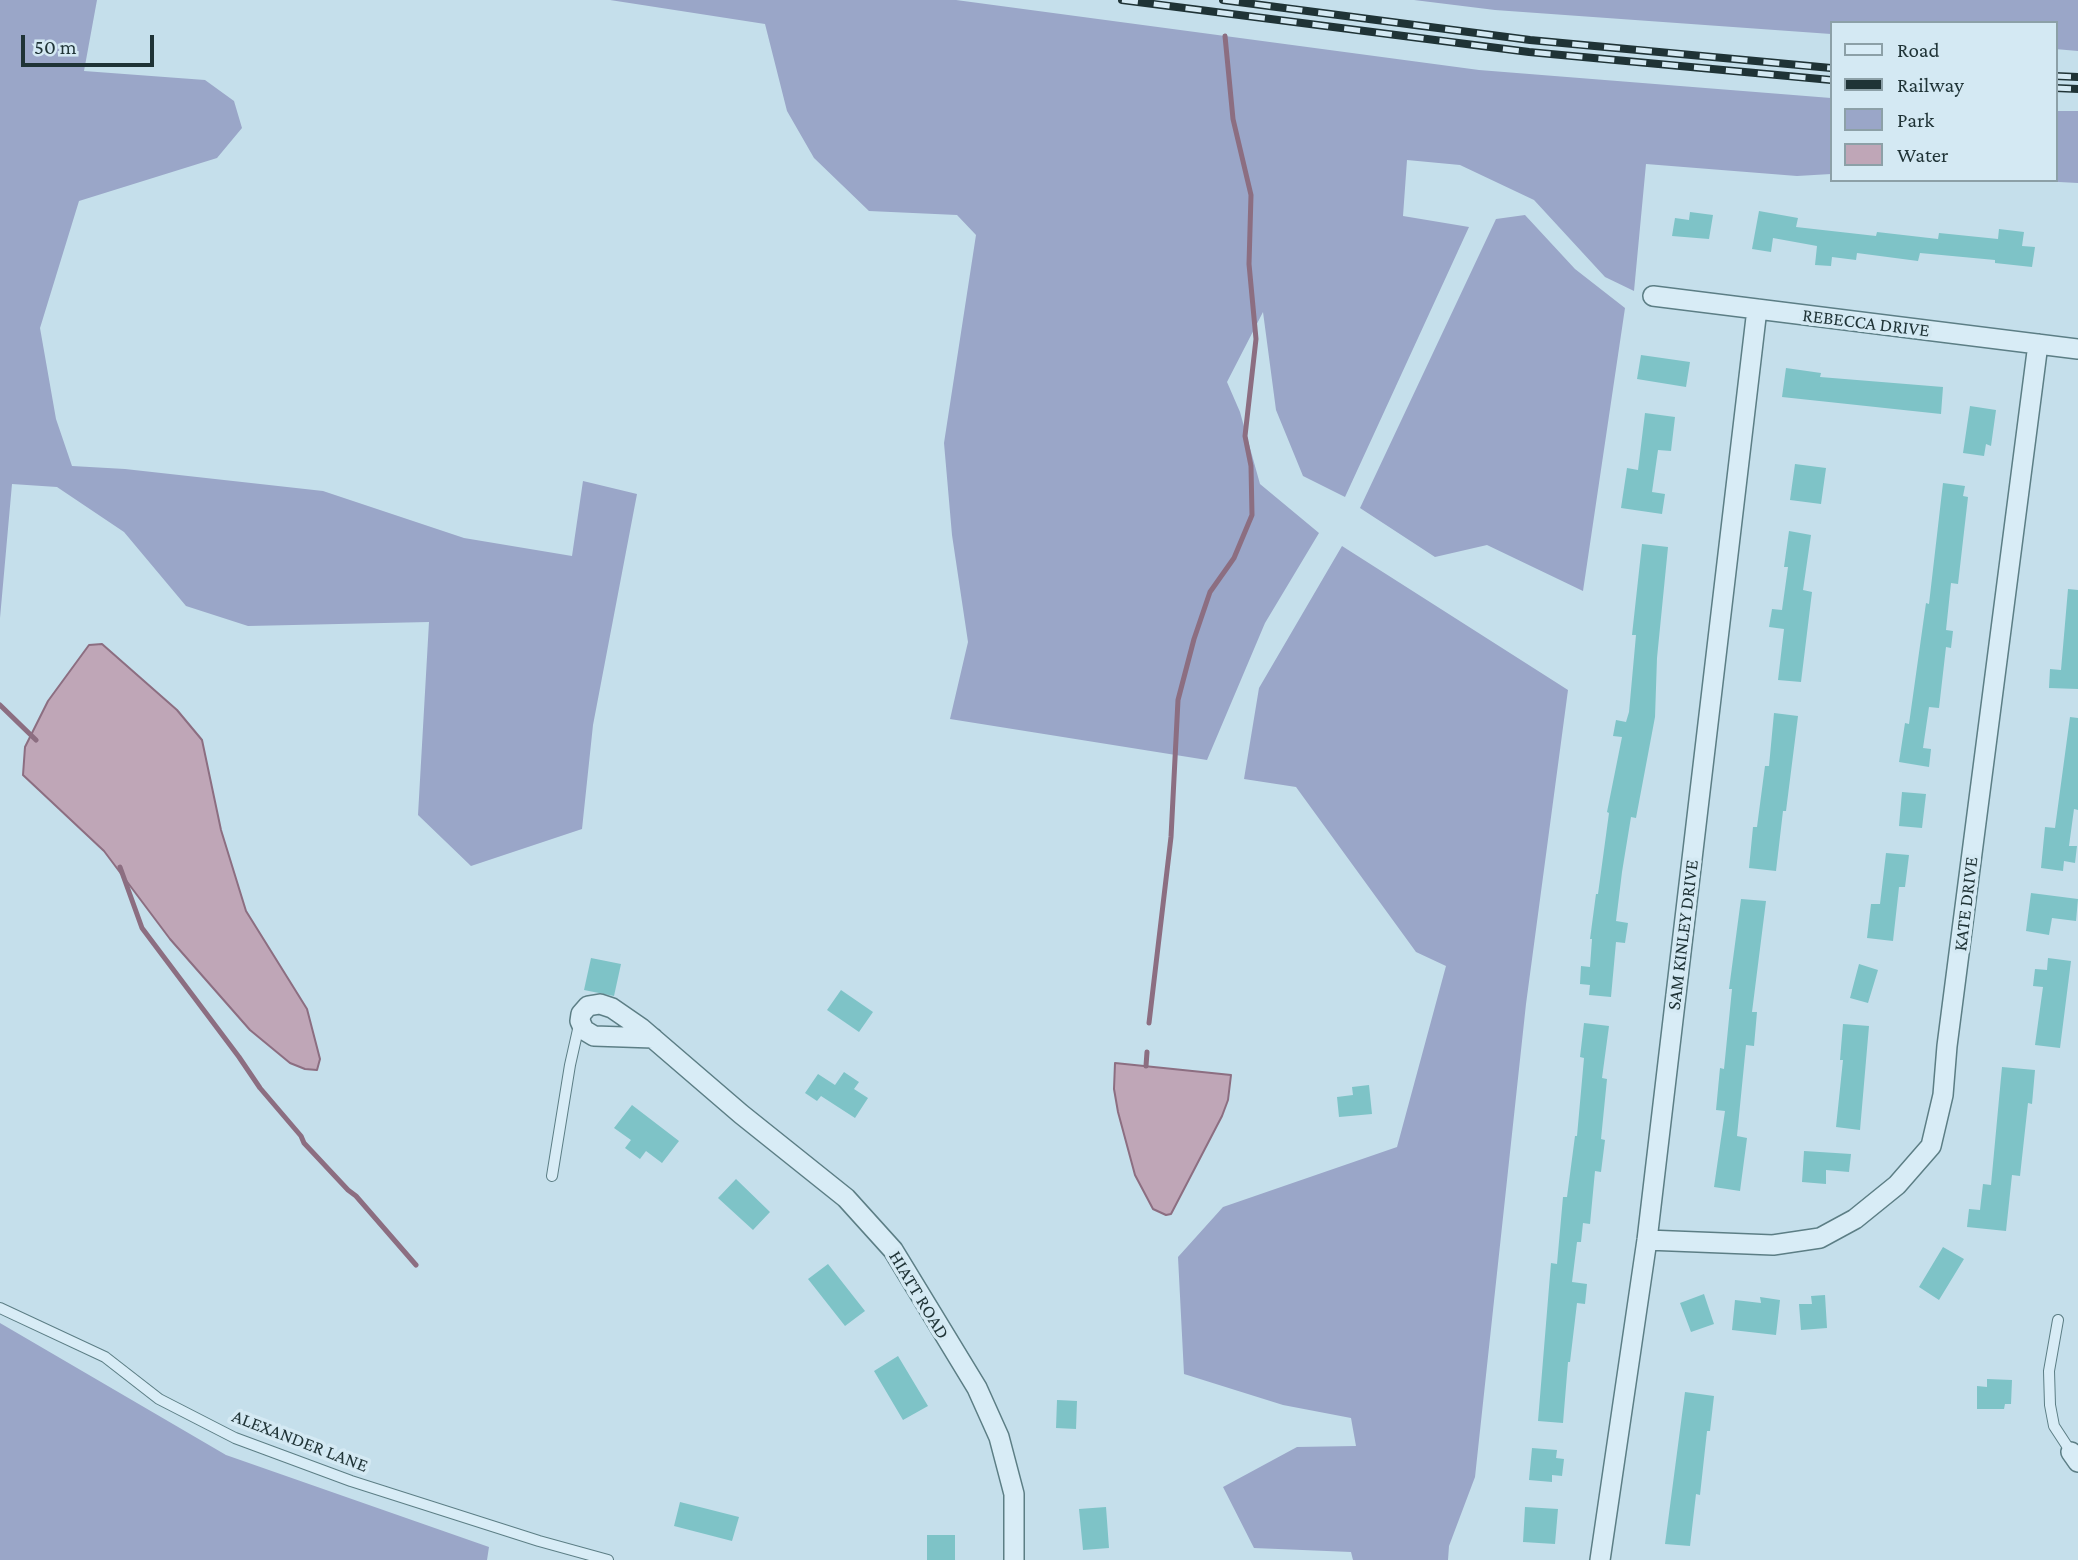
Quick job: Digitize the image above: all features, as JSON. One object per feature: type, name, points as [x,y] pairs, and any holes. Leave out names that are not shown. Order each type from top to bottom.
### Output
[{"type":"street","name":"REBECCA DRIVE","points":[[1653,296],[2078,349]]},
{"type":"street","name":"SAM KINLEY DRIVE","points":[[1600,1560],[1647,1240],[1756,309]]},
{"type":"street","name":"KATE DRIVE","points":[[1647,1240],[1773,1245],[1820,1238],[1854,1219],[1897,1185],[1931,1146],[1944,1095],[1947,1046],[2038,344]]},
{"type":"street","name":"HIATT ROAD","points":[[580,1021],[584,1008],[591,1004],[600,1004],[624,1015],[846,1198],[893,1250],[977,1388],[999,1437],[1014,1494],[1014,1560]]},
{"type":"street","points":[[580,1021],[583,1030],[594,1036],[653,1038]]},
{"type":"lane","points":[[552,1176],[580,1021]]},
{"type":"lane","name":"ALEXANDER LANE","points":[[0,1308],[105,1357],[159,1399],[235,1438],[351,1481],[539,1541],[608,1560]]},
{"type":"lane","points":[[2058,1320],[2049,1371],[2050,1405],[2054,1426],[2074,1457]]},
{"type":"green space","points":[[0,0],[97,0],[84,71],[205,80],[234,101],[242,128],[217,158],[79,201],[40,328],[56,419],[72,466],[125,469],[323,491],[464,538],[572,556],[583,481],[637,494],[593,725],[582,829],[471,866],[418,815],[429,622],[248,626],[186,606],[124,532],[57,487],[12,484],[0,618]]},
{"type":"green space","points":[[610,0],[956,0],[1479,70],[1829,98],[1829,174],[1797,176],[1646,164],[1634,291],[1605,277],[1534,200],[1460,165],[1407,160],[1403,216],[1469,227],[1345,497],[1303,476],[1276,410],[1263,312],[1227,382],[1240,412],[1260,484],[1319,533],[1265,623],[1207,760],[950,719],[968,642],[952,535],[944,443],[976,235],[957,215],[869,211],[814,158],[787,111],[765,24]]},
{"type":"green space","points":[[1414,0],[2078,0],[2078,51],[2057,49],[2057,21],[1829,21],[1829,34],[1495,10]]},
{"type":"green space","points":[[2057,111],[2078,111],[2078,183],[2057,182]]},
{"type":"green space","points":[[1525,215],[1575,269],[1625,308],[1583,591],[1487,545],[1435,557],[1360,508],[1496,219]]},
{"type":"green space","points":[[1342,546],[1568,690],[1526,1004],[1475,1477],[1449,1546],[1448,1560],[1353,1560],[1351,1552],[1254,1548],[1223,1487],[1297,1447],[1356,1446],[1351,1418],[1283,1405],[1184,1374],[1178,1257],[1223,1207],[1397,1147],[1446,966],[1416,952],[1296,787],[1244,779],[1259,688]]},
{"type":"green space","points":[[0,1323],[226,1455],[489,1547],[487,1560],[0,1560]]},
{"type":"water","points":[[102,644],[177,710],[202,740],[221,830],[246,911],[307,1009],[320,1059],[317,1070],[290,1063],[250,1030],[170,939],[104,851],[23,775],[25,747],[48,701],[89,645]]},
{"type":"water","points":[[1115,1063],[1231,1075],[1228,1100],[1222,1116],[1171,1214],[1166,1215],[1153,1209],[1135,1175],[1118,1112],[1114,1089]]},
{"type":"building","points":[[1759,211],[1798,218],[1796,227],[1876,236],[1877,232],[1938,239],[1939,233],[1998,239],[1999,229],[2024,232],[2022,246],[2035,247],[2032,267],[1995,263],[1995,260],[1920,253],[1918,261],[1857,253],[1856,260],[1832,257],[1831,266],[1815,265],[1817,246],[1773,238],[1771,252],[1752,249]]},
{"type":"building","points":[[1690,212],[1713,215],[1709,239],[1672,236],[1675,218],[1689,220]]},
{"type":"building","points":[[1641,355],[1690,362],[1686,387],[1637,379]]},
{"type":"building","points":[[1786,368],[1821,373],[1820,377],[1943,387],[1941,414],[1782,397]]},
{"type":"building","points":[[1970,406],[1996,410],[1991,446],[1986,444],[1984,456],[1963,453]]},
{"type":"building","points":[[1645,413],[1675,417],[1671,451],[1658,450],[1652,492],[1665,494],[1662,514],[1621,508],[1627,468],[1638,470]]},
{"type":"building","points":[[1795,464],[1826,468],[1821,504],[1790,500]]},
{"type":"building","points":[[1943,483],[1965,486],[1963,496],[1968,497],[1958,584],[1951,583],[1946,630],[1953,631],[1951,648],[1946,647],[1939,708],[1929,707],[1923,748],[1931,749],[1929,767],[1899,762],[1905,723],[1909,724],[1926,603],[1929,604]]},
{"type":"building","points":[[1789,531],[1811,535],[1803,590],[1812,592],[1801,682],[1778,680],[1784,629],[1769,627],[1772,609],[1782,610],[1788,567],[1784,567]]},
{"type":"building","points":[[1642,544],[1668,547],[1657,658],[1655,717],[1636,818],[1631,817],[1622,872],[1616,921],[1628,923],[1625,943],[1616,942],[1611,997],[1589,995],[1590,985],[1580,984],[1581,966],[1590,967],[1590,939],[1609,813],[1607,812],[1622,737],[1613,736],[1616,720],[1626,722],[1629,712],[1636,635],[1632,635]]},
{"type":"building","points":[[2068,589],[2078,590],[2078,689],[2049,688],[2050,669],[2061,670]]},
{"type":"building","points":[[1774,713],[1798,716],[1776,871],[1749,868],[1753,827],[1757,827],[1765,766],[1769,766]]},
{"type":"building","points":[[2070,717],[2078,718],[2078,810],[2074,809],[2069,846],[2077,846],[2075,863],[2064,861],[2063,871],[2041,868],[2045,827],[2055,828]]},
{"type":"building","points":[[1902,792],[1926,794],[1922,828],[1899,826]]},
{"type":"building","points":[[1886,853],[1909,855],[1905,887],[1899,887],[1893,941],[1867,938],[1871,904],[1880,904]]},
{"type":"building","points":[[2031,893],[2078,899],[2076,921],[2052,918],[2049,935],[2026,931]]},
{"type":"building","points":[[1741,899],[1766,901],[1752,1012],[1757,1012],[1754,1046],[1746,1045],[1737,1136],[1747,1138],[1740,1191],[1714,1187],[1725,1111],[1716,1110],[1720,1068],[1724,1069],[1732,989],[1729,989]]},
{"type":"building","points":[[591,958],[621,964],[614,996],[584,990]]},
{"type":"building","points":[[2048,958],[2071,961],[2060,1048],[2035,1045],[2043,987],[2033,986],[2035,969],[2047,970]]},
{"type":"building","points":[[1859,964],[1878,970],[1868,1003],[1850,998]]},
{"type":"building","points":[[841,990],[873,1012],[859,1032],[827,1010]]},
{"type":"building","points":[[1584,1023],[1609,1026],[1602,1078],[1607,1079],[1601,1139],[1605,1140],[1601,1172],[1595,1171],[1590,1224],[1583,1223],[1581,1242],[1577,1242],[1572,1282],[1587,1284],[1585,1304],[1577,1303],[1568,1362],[1563,1423],[1538,1421],[1551,1263],[1557,1264],[1563,1197],[1567,1197],[1577,1136],[1584,1058],[1580,1057]]},
{"type":"building","points":[[1843,1024],[1869,1026],[1860,1130],[1836,1127],[1843,1060],[1840,1060]]},
{"type":"building","points":[[2002,1067],[2035,1070],[2032,1104],[2028,1103],[2020,1176],[2012,1175],[2006,1231],[1967,1227],[1969,1209],[1980,1210],[1983,1184],[1991,1185]]},
{"type":"building","points":[[844,1072],[859,1082],[854,1089],[868,1098],[855,1118],[821,1096],[817,1101],[805,1093],[818,1074],[835,1085]]},
{"type":"building","points":[[1369,1085],[1372,1114],[1339,1117],[1337,1097],[1353,1095],[1352,1087]]},
{"type":"building","points":[[632,1105],[679,1141],[662,1163],[646,1151],[640,1159],[625,1148],[631,1140],[614,1128]]},
{"type":"building","points":[[1804,1151],[1851,1154],[1849,1172],[1826,1170],[1826,1184],[1802,1182]]},
{"type":"building","points":[[736,1179],[770,1212],[753,1230],[718,1198]]},
{"type":"building","points":[[1943,1247],[1964,1259],[1939,1300],[1919,1287]]},
{"type":"building","points":[[828,1264],[865,1311],[845,1326],[808,1279]]},
{"type":"building","points":[[1704,1294],[1714,1324],[1691,1332],[1680,1303]]},
{"type":"building","points":[[1825,1295],[1827,1328],[1801,1330],[1799,1304],[1812,1304],[1811,1296]]},
{"type":"building","points":[[1760,1297],[1780,1300],[1776,1335],[1732,1330],[1735,1300],[1761,1303]]},
{"type":"building","points":[[898,1356],[928,1406],[903,1420],[874,1371]]},
{"type":"building","points":[[1987,1379],[2012,1380],[2011,1404],[2005,1404],[2004,1409],[1977,1409],[1977,1386],[1987,1387]]},
{"type":"building","points":[[1685,1392],[1714,1396],[1700,1495],[1696,1494],[1690,1546],[1665,1544]]},
{"type":"building","points":[[1057,1400],[1077,1401],[1076,1429],[1056,1428]]},
{"type":"building","points":[[1532,1448],[1557,1450],[1556,1458],[1564,1459],[1562,1476],[1552,1475],[1552,1482],[1529,1480]]},
{"type":"building","points":[[680,1502],[739,1517],[732,1541],[674,1526]]},
{"type":"building","points":[[1106,1507],[1109,1548],[1083,1550],[1079,1509]]},
{"type":"building","points":[[1525,1507],[1558,1509],[1555,1544],[1523,1542]]},
{"type":"building","points":[[927,1535],[955,1535],[955,1560],[927,1560]]},
{"type":"waterway","points":[[1149,1023],[1171,837],[1178,700],[1210,592],[1234,558],[1252,515],[1251,466],[1245,436],[1256,339],[1249,264],[1251,195],[1233,119],[1225,36]]},
{"type":"waterway","points":[[0,705],[36,740]]},
{"type":"waterway","points":[[120,867],[142,928],[260,1088],[304,1143],[356,1196],[416,1265]]},
{"type":"waterway","points":[[1146,1066],[1147,1052]]},
{"type":"railway","points":[[1122,0],[1529,52],[1829,80]]},
{"type":"railway","points":[[1223,0],[1530,40],[1829,68]]},
{"type":"railway","points":[[2057,76],[2078,77]]},
{"type":"railway","points":[[2057,88],[2078,89]]}]
